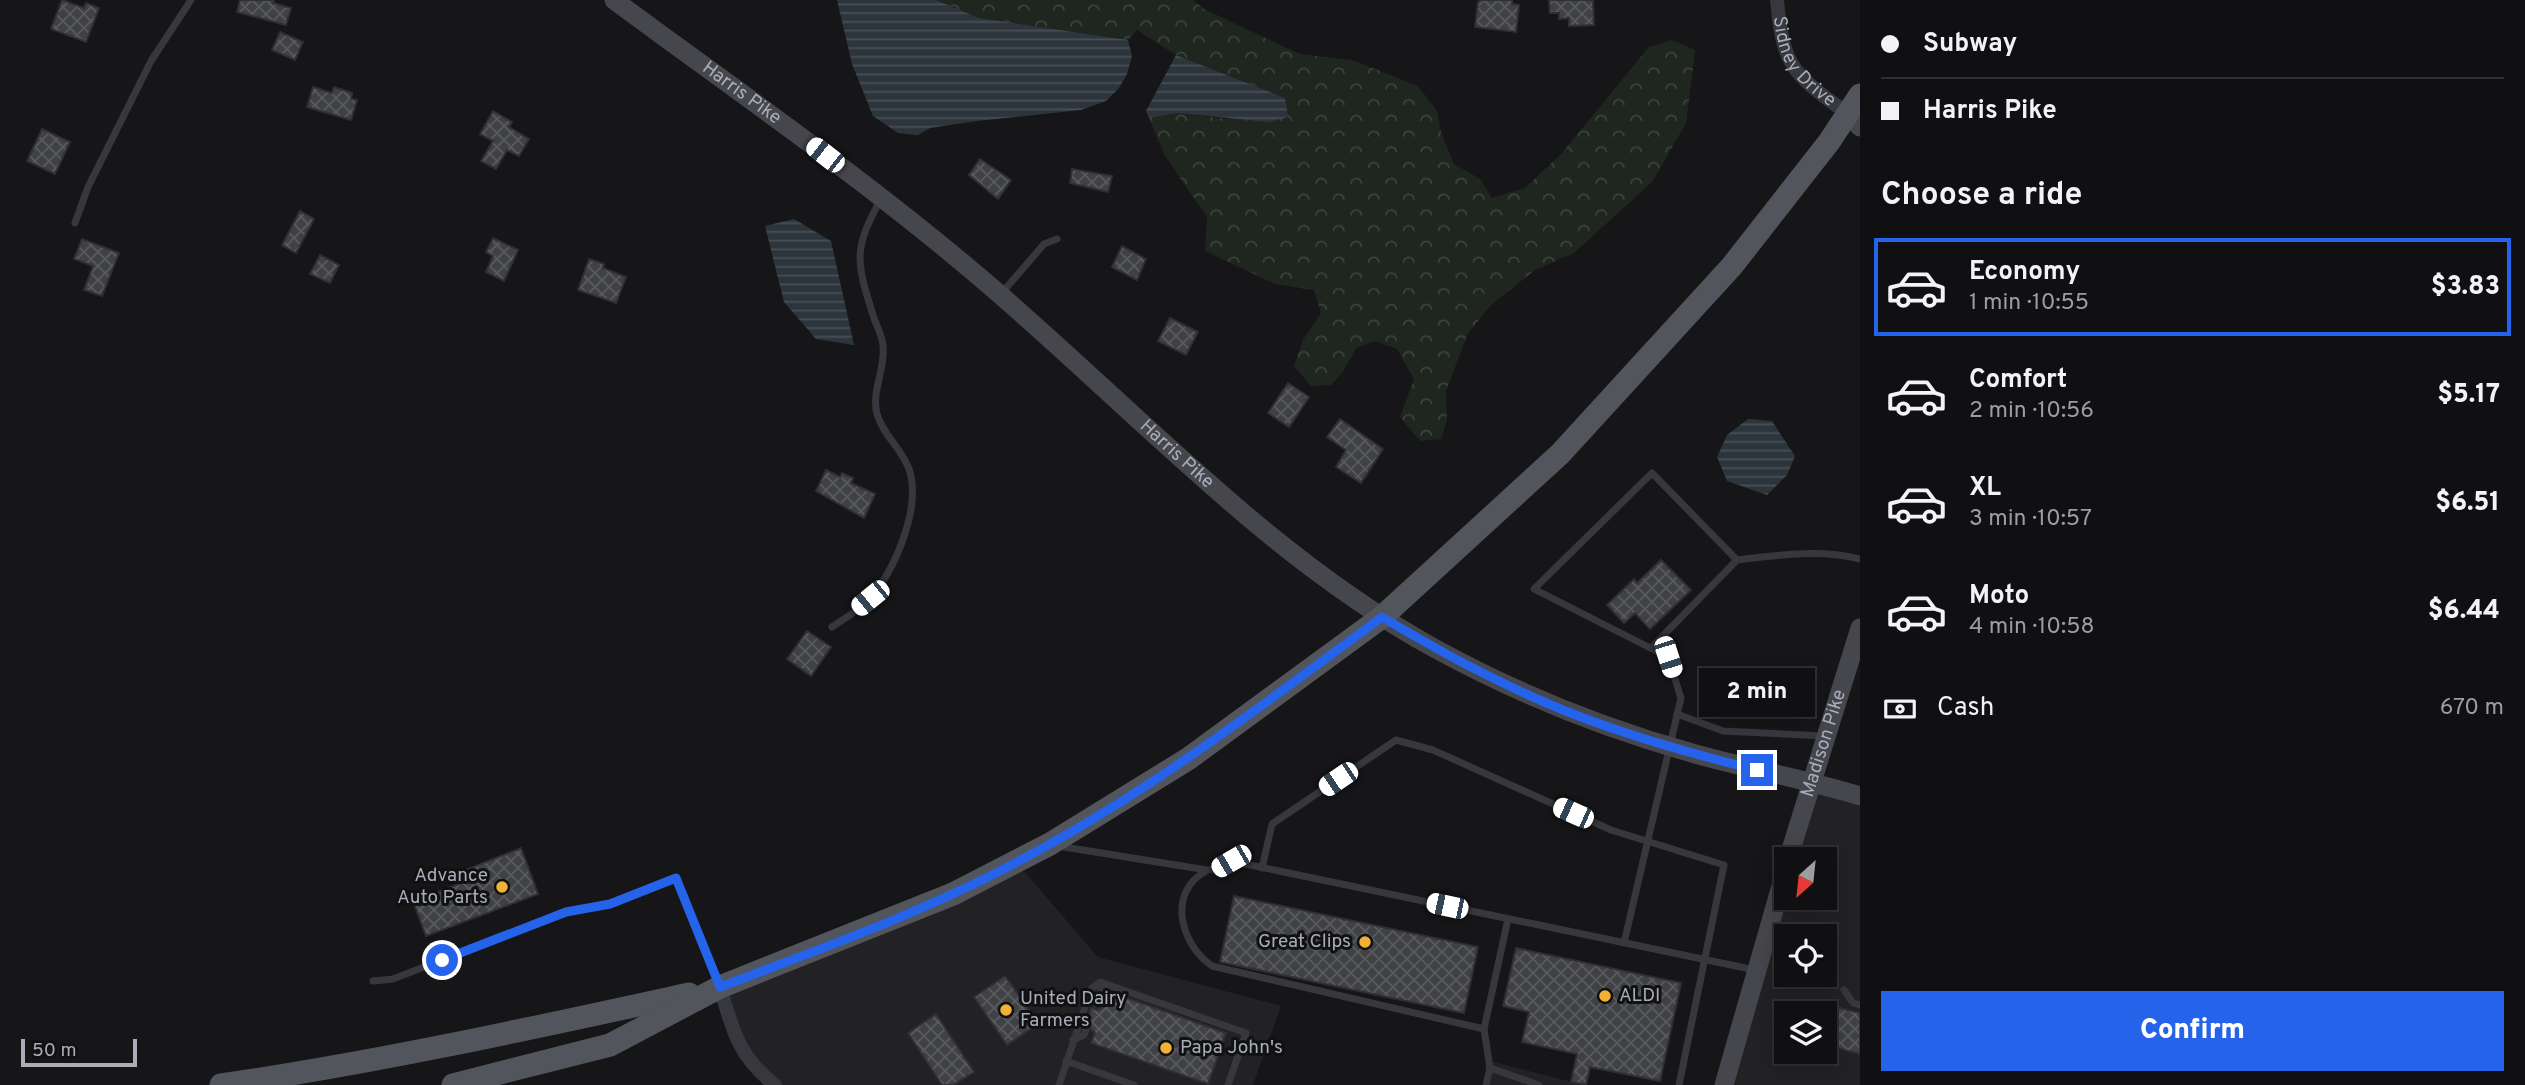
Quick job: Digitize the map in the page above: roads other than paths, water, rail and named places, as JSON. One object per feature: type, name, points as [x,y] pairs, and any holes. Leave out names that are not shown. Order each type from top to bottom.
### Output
[{"type":"main road","name":"Harris Pike","points":[[614,0],[882,198],[1000,295],[1252,519],[1382,617],[1434,648],[1532,696],[1602,725],[1669,746],[1860,796]]},
{"type":"main road","points":[[453,1085],[610,1045],[720,987],[953,894],[1050,844],[1188,759],[1382,617],[1560,454],[1732,266],[1857,113]]},
{"type":"main road","name":"Madison Pike","points":[[1792,847],[1860,628]]},
{"type":"main road","points":[[1724,1085],[1774,908]]},
{"type":"main road","points":[[221,1085],[340,1068],[720,987]]},
{"type":"street","name":"Sidney Drive","points":[[1777,0],[1781,41],[1788,62],[1800,78],[1857,113]]},
{"type":"street","points":[[720,987],[735,1034],[753,1067],[775,1085]]},
{"type":"lane","points":[[75,223],[88,187],[145,73],[191,0]]},
{"type":"lane","points":[[832,627],[870,598],[888,571],[905,537],[912,493],[909,469],[884,432],[876,406],[883,343],[859,270],[859,249],[864,229],[882,198]]},
{"type":"lane","points":[[1000,295],[1044,244],[1057,239]]},
{"type":"lane","points":[[1625,943],[1681,698],[1668,657],[1534,589],[1652,473],[1737,560]]},
{"type":"lane","points":[[1651,648],[1737,560],[1803,552],[1860,559]]},
{"type":"lane","points":[[1677,714],[1723,731],[1826,736]]},
{"type":"lane","points":[[1262,868],[1272,824],[1396,740],[1433,750],[1611,830],[1724,864],[1707,960],[1679,1085]]},
{"type":"lane","points":[[1050,844],[1207,870]]},
{"type":"lane","points":[[1484,1029],[1212,966],[1197,956],[1182,923],[1185,891],[1193,878],[1231,861],[1755,970]]},
{"type":"lane","points":[[373,981],[393,979],[566,912],[610,904],[676,878],[720,987]]},
{"type":"lane","points":[[1486,1085],[1490,1068],[1484,1029],[1508,919]]},
{"type":"lane","points":[[1096,1004],[1103,983]]},
{"type":"lane","points":[[1059,1085],[1091,989],[1094,985],[1103,983],[1246,1032],[1228,1085]]},
{"type":"lane","points":[[1844,990],[1853,1003],[1860,1005]]},
{"type":"lane","points":[[1073,1040],[1084,1035],[1086,1030]]},
{"type":"lane","points":[[1066,1062],[1134,1085]]},
{"type":"lane","points":[[1490,1068],[1539,1085]]},
{"type":"place","name":"Advance Auto Parts","points":[[502,887]]},
{"type":"place","name":"Great Clips","points":[[1365,942]]},
{"type":"place","name":"ALDI","points":[[1605,996]]},
{"type":"place","name":"United Dairy Farmers","points":[[1006,1010]]},
{"type":"place","name":"Papa John's","points":[[1166,1048]]}]
